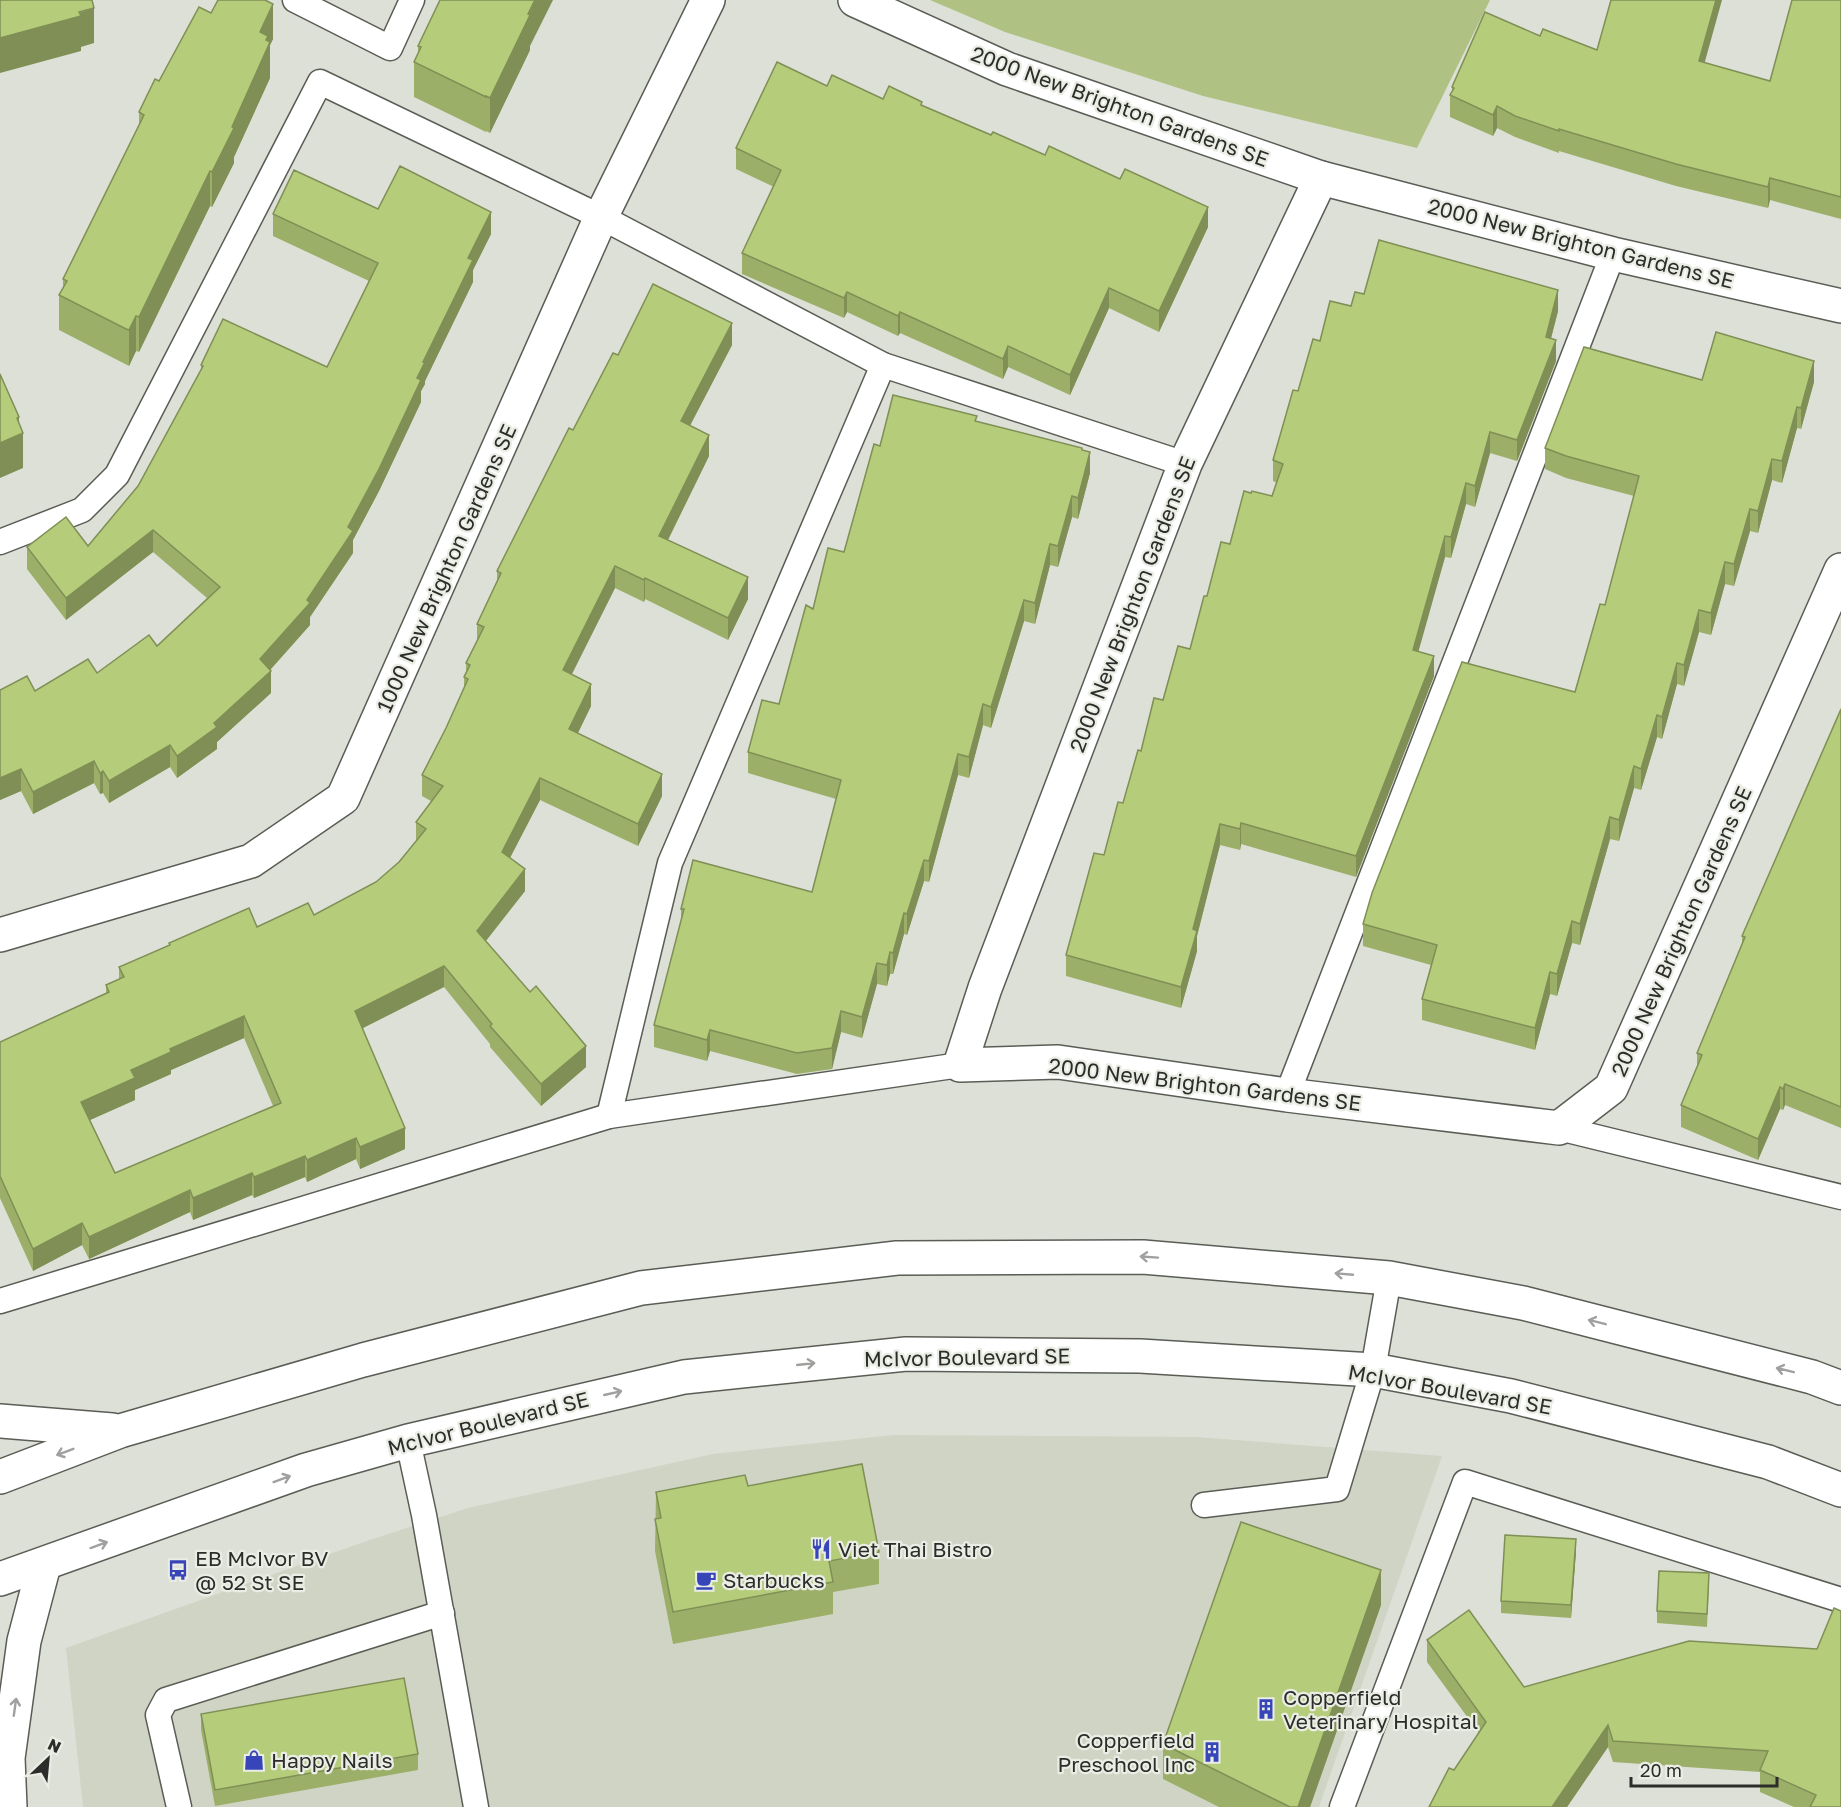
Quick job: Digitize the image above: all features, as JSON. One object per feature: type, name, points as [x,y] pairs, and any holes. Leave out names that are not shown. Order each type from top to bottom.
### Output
[{"type":"street","name":"1000 New Brighton Gardens SE","points":[[0,935],[251,861],[343,798],[601,217],[708,0]]},
{"type":"street","name":"2000 New Brighton Gardens SE","points":[[855,0],[1007,69],[1322,178],[1613,254],[1841,306]]},
{"type":"street","name":"2000 New Brighton Gardens SE","points":[[1322,178],[1185,464],[986,988],[960,1065],[1058,1062],[1287,1095],[1559,1128],[1611,1088],[1841,570]]},
{"type":"street","points":[[0,1477],[120,1431],[363,1360],[641,1288],[897,1258],[1143,1257],[1389,1278],[1523,1303],[1812,1377],[1841,1388]]},
{"type":"street","name":"McIvor Boulevard SE","points":[[0,1579],[306,1470],[408,1441],[684,1377],[906,1354],[1140,1356],[1373,1370],[1533,1402],[1768,1462],[1841,1490]]},
{"type":"street","points":[[0,1421],[120,1431]]},
{"type":"street","points":[[10,1807],[8,1758],[22,1653],[30,1612],[44,1565]]},
{"type":"lane","points":[[296,0],[390,48],[412,0]]},
{"type":"lane","points":[[0,542],[82,510],[117,475],[320,82],[601,217],[883,365],[1185,464]]},
{"type":"lane","points":[[1287,1095],[1613,254]]},
{"type":"lane","points":[[609,1116],[670,862],[883,365]]},
{"type":"lane","points":[[0,1300],[609,1116],[960,1065]]},
{"type":"lane","points":[[1559,1128],[1841,1197]]},
{"type":"lane","points":[[1204,1505],[1337,1489],[1373,1370],[1389,1278]]},
{"type":"lane","points":[[408,1441],[442,1613],[476,1807]]},
{"type":"lane","points":[[1342,1807],[1465,1482],[1841,1600]]},
{"type":"lane","points":[[178,1807],[158,1715],[166,1700],[442,1613]]},
{"type":"shaded area","points":[[894,1435],[1196,1437],[1442,1456],[1319,1807],[83,1807],[66,1648],[361,1543],[468,1508],[713,1454]]},
{"type":"green space","points":[[930,0],[1490,0],[1417,148],[1203,96],[1005,32]]},
{"type":"building","points":[[0,0],[92,0],[94,8],[79,12],[81,16],[0,38]]},
{"type":"building","points":[[218,0],[265,0],[273,4],[260,32],[268,36],[266,40],[270,42],[232,127],[234,128],[212,172],[210,171],[139,317],[136,316],[129,330],[59,295],[67,281],[63,279],[144,115],[139,112],[155,79],[159,81],[199,7],[211,13]]},
{"type":"building","points":[[440,0],[535,0],[490,98],[414,62],[421,47],[418,46]]},
{"type":"building","points":[[1611,0],[1716,0],[1699,61],[1770,81],[1792,0],[1841,0],[1841,197],[1770,178],[1768,187],[1676,164],[1559,129],[1559,131],[1515,116],[1497,106],[1493,115],[1450,95],[1485,12],[1540,36],[1543,29],[1597,50]]},
{"type":"building","points":[[777,62],[827,86],[832,75],[883,99],[889,86],[922,102],[921,105],[991,135],[993,132],[1045,155],[1049,146],[1120,179],[1125,169],[1208,207],[1159,311],[1109,288],[1070,375],[1008,346],[1003,359],[900,312],[898,316],[847,292],[844,298],[742,253],[781,170],[736,148]]},
{"type":"building","points":[[400,166],[491,212],[468,258],[473,260],[423,362],[425,362],[417,378],[421,380],[379,469],[348,527],[353,531],[307,600],[310,603],[260,659],[271,671],[214,723],[217,727],[177,756],[170,745],[109,781],[103,771],[100,773],[94,761],[33,792],[21,769],[0,778],[0,690],[27,676],[35,691],[88,659],[97,673],[149,635],[157,646],[220,587],[153,530],[66,598],[27,547],[66,517],[88,546],[138,486],[203,366],[201,365],[223,319],[327,367],[378,263],[273,214],[294,170],[378,209]]},
{"type":"building","points":[[1379,240],[1558,290],[1546,337],[1556,340],[1517,440],[1490,432],[1475,486],[1466,483],[1451,537],[1445,536],[1413,650],[1434,656],[1356,856],[1241,823],[1240,829],[1220,824],[1193,929],[1197,931],[1181,987],[1066,955],[1094,853],[1104,855],[1118,802],[1123,803],[1138,750],[1141,751],[1154,698],[1163,700],[1178,646],[1190,649],[1221,542],[1230,544],[1244,491],[1272,496],[1283,464],[1273,460],[1293,390],[1298,391],[1313,339],[1320,341],[1330,301],[1351,306],[1355,292],[1364,294]]},
{"type":"building","points":[[653,284],[732,323],[681,421],[709,435],[659,536],[748,577],[728,618],[615,566],[563,670],[591,684],[569,729],[662,774],[638,824],[540,778],[502,852],[525,869],[477,931],[530,992],[536,986],[586,1046],[541,1084],[490,1026],[492,1024],[444,966],[355,1011],[405,1128],[360,1147],[356,1138],[307,1160],[305,1156],[254,1177],[252,1173],[193,1198],[190,1190],[89,1237],[82,1223],[33,1249],[0,1176],[0,1042],[109,992],[106,985],[124,977],[119,967],[170,945],[169,943],[249,908],[257,927],[308,903],[314,915],[376,882],[399,862],[426,829],[416,822],[443,786],[422,775],[468,679],[464,677],[470,665],[466,663],[484,627],[477,624],[501,573],[497,571],[569,428],[573,430],[613,353],[618,355]],"holes":[[[244,1016],[281,1103],[115,1173],[81,1102],[135,1078],[131,1070],[171,1052],[170,1049]]]},
{"type":"building","points":[[1716,332],[1814,361],[1801,408],[1797,407],[1782,461],[1772,459],[1758,511],[1750,509],[1734,564],[1725,562],[1711,613],[1699,610],[1684,665],[1677,663],[1662,717],[1657,715],[1641,769],[1634,766],[1619,820],[1610,817],[1580,924],[1572,921],[1557,974],[1550,972],[1535,1028],[1422,999],[1437,945],[1363,924],[1372,893],[1462,662],[1575,692],[1600,604],[1605,605],[1639,476],[1545,448],[1584,347],[1702,380]]},
{"type":"building","points":[[0,374],[19,417],[17,418],[23,433],[0,443]]},
{"type":"building","points":[[893,395],[977,416],[975,421],[1090,452],[1078,498],[1072,496],[1058,546],[1050,544],[1035,603],[1024,600],[991,707],[983,704],[969,757],[958,754],[929,861],[924,860],[907,914],[904,913],[893,953],[890,952],[887,965],[877,963],[862,1017],[841,1011],[832,1048],[797,1053],[710,1030],[707,1040],[654,1025],[684,909],[681,909],[693,860],[812,892],[841,780],[748,752],[762,700],[779,704],[806,605],[813,609],[828,548],[844,552],[874,444],[880,446]]},
{"type":"building","points":[[1841,709],[1841,1107],[1785,1084],[1783,1089],[1780,1087],[1758,1139],[1681,1105],[1702,1055],[1697,1053],[1745,937],[1742,936]]},
{"type":"building","points":[[862,1464],[879,1552],[829,1561],[833,1582],[673,1612],[655,1519],[661,1518],[656,1492],[745,1475],[748,1486]]},
{"type":"building","points":[[1241,1522],[1381,1570],[1298,1807],[1290,1807],[1163,1744]]},
{"type":"building","points":[[1505,1535],[1576,1539],[1571,1605],[1501,1601]]},
{"type":"building","points":[[1659,1571],[1709,1573],[1707,1614],[1657,1611]]},
{"type":"building","points":[[1834,1608],[1841,1611],[1841,1807],[1810,1807],[1816,1795],[1760,1770],[1768,1751],[1613,1741],[1608,1725],[1552,1807],[1429,1807],[1449,1768],[1454,1770],[1486,1722],[1427,1640],[1469,1610],[1524,1687],[1689,1641],[1817,1649]]},
{"type":"building","points":[[404,1678],[418,1754],[215,1790],[201,1714]]},
{"type":"place","name":"Viet Thai Bistro","points":[[821,1549]]},
{"type":"place","name":"EB McIvor BV @ 52 St SE","points":[[178,1570]]},
{"type":"place","name":"Starbucks","points":[[706,1580]]},
{"type":"place","name":"Copperfield Veterinary Hospital","points":[[1266,1709]]},
{"type":"place","name":"Copperfield Preschool Inc","points":[[1212,1752]]},
{"type":"place","name":"Happy Nails","points":[[254,1760]]}]
